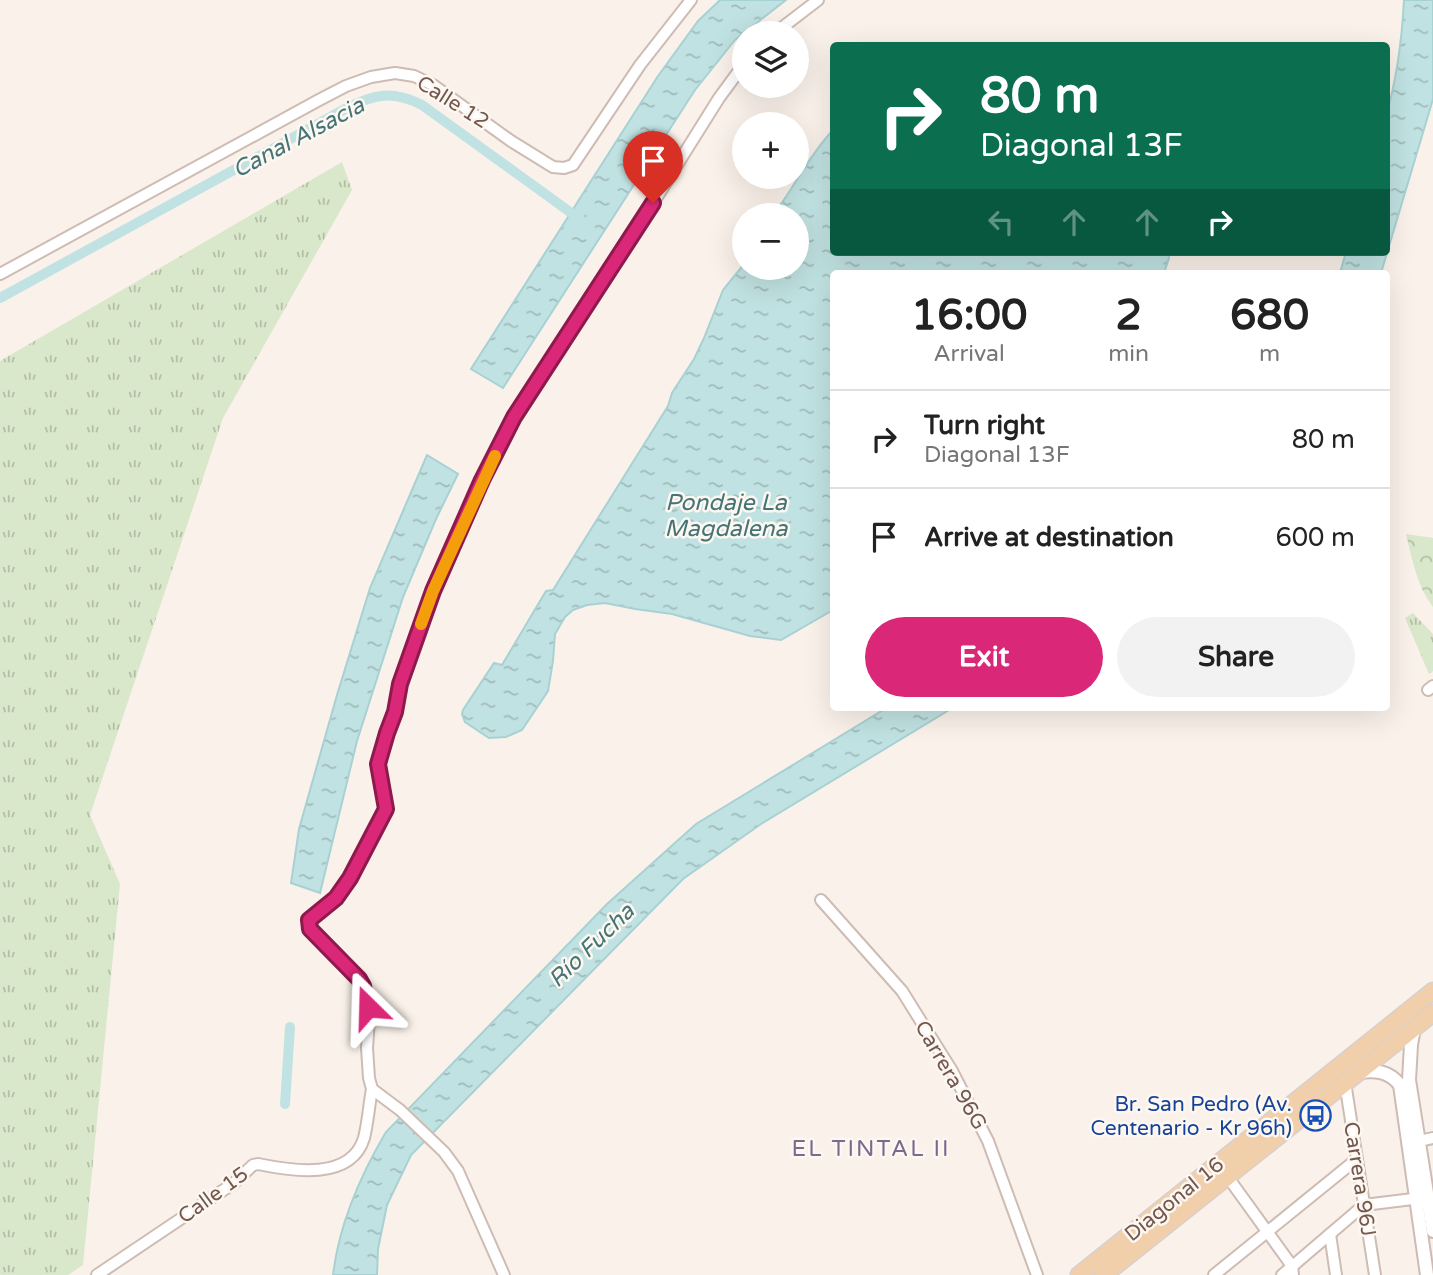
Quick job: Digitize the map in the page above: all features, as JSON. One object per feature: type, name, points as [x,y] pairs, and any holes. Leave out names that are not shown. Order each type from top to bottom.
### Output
[{"type":"main road","name":"Diagonal 16","points":[[1079,1275],[1433,991]]},
{"type":"main road","name":"Diagonal 16","points":[[1104,1275],[1433,1013]]},
{"type":"street","name":"Calle 12","points":[[0,274],[319,100],[371,77],[395,73],[414,76],[433,85],[511,141],[553,167],[573,165],[640,65],[691,0]]},
{"type":"street","points":[[791,21],[818,0]]},
{"type":"street","points":[[504,1275],[458,1171],[444,1152],[400,1110],[372,1089],[367,1048],[369,1019],[363,986],[310,929],[308,923],[336,898],[350,878],[386,809],[378,764],[395,712],[400,684],[433,591],[482,480],[514,417],[732,80]]},
{"type":"street","name":"Carrera 96G","points":[[821,900],[902,992],[952,1071],[988,1141],[1037,1275]]},
{"type":"street","points":[[1414,1028],[1409,1069],[1419,1141],[1429,1182],[1422,1198],[1432,1223]]},
{"type":"street","points":[[1359,1072],[1380,1071],[1393,1077],[1401,1085],[1422,1198],[1427,1275]]},
{"type":"street","name":"Carrera 96J","points":[[1345,1082],[1375,1275]]},
{"type":"street","name":"Calle 15","points":[[97,1275],[233,1183],[253,1166],[258,1164],[291,1170],[341,1166],[354,1157],[363,1139],[372,1089]]},
{"type":"street","points":[[1419,1141],[1433,1138]]},
{"type":"street","points":[[1214,1275],[1357,1159]]},
{"type":"street","points":[[1227,1176],[1293,1271]]},
{"type":"street","points":[[1282,1275],[1293,1271],[1364,1205],[1422,1198]]},
{"type":"street","points":[[1330,1234],[1336,1275]]},
{"type":"green space","points":[[342,162],[352,190],[223,418],[90,815],[120,884],[83,1265],[68,1275],[0,1275],[0,361]]},
{"type":"green space","points":[[1406,534],[1433,538],[1433,607],[1419,581]]},
{"type":"green space","points":[[1413,613],[1433,634],[1433,671],[1429,674],[1405,618]]},
{"type":"water","points":[[720,0],[786,0],[759,21],[732,21],[732,44],[695,90],[503,388],[471,369],[658,76],[698,21]]},
{"type":"water","points":[[1404,0],[1433,0],[1433,99],[1390,243],[1390,99]]},
{"type":"water","name":"Pondaje La Magdalena","points":[[830,134],[830,256],[1169,258],[1165,270],[830,270],[830,612],[781,640],[750,636],[672,614],[605,603],[573,610],[565,617],[555,634],[548,691],[522,730],[506,737],[489,738],[465,722],[463,710],[494,663],[502,665],[546,591],[553,590],[668,406],[672,393],[704,338],[723,290],[732,279],[809,280],[809,203],[782,203],[791,189],[809,189],[809,161]]},
{"type":"water","points":[[1345,256],[1386,256],[1382,270],[1341,270]]},
{"type":"water","points":[[427,455],[458,474],[403,597],[357,741],[320,893],[291,883],[299,829],[370,588]]},
{"type":"water","name":"Río Fucha","points":[[881,711],[947,711],[761,824],[683,879],[411,1155],[387,1205],[378,1249],[377,1275],[333,1275],[340,1237],[352,1201],[386,1132],[607,904],[696,824]]},
{"type":"waterway","name":"Canal Alsacia","points":[[0,298],[345,109],[374,97],[401,97],[422,105],[581,220]]},
{"type":"waterway","points":[[285,1104],[290,1027]]},
{"type":"slow traffic","points":[[421,624],[433,591],[495,456]]},
{"type":"place","name":"Br. San Pedro (Av. Centenario - Kr 96h)","points":[[1315,1116]]},
{"type":"district","name":"EL TINTAL II","points":[[871,1148]]},
{"type":"route","points":[[368,1007],[359,979],[310,929],[309,920],[336,898],[350,878],[386,809],[378,764],[395,712],[400,684],[433,591],[482,480],[514,417],[653,203]]}]
